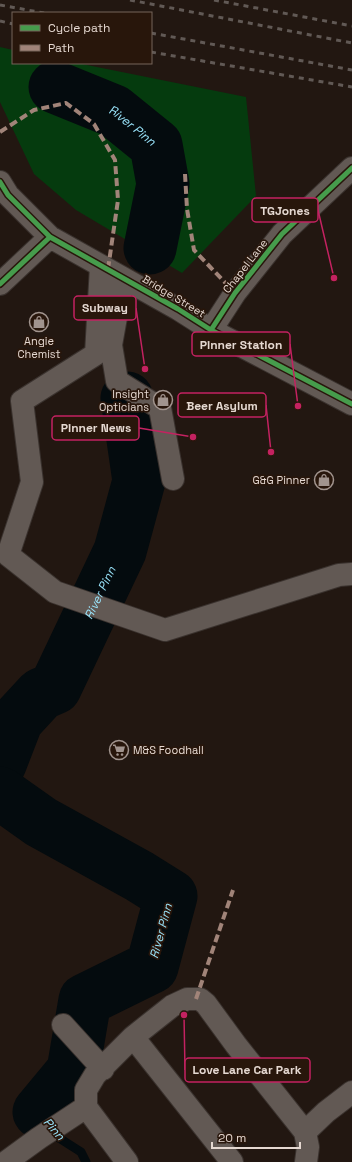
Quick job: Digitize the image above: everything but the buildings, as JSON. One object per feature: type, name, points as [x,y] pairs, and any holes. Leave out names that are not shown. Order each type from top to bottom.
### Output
[{"type":"street","name":"Chapel Lane","points":[[211,330],[235,293],[282,234],[352,168]]},
{"type":"street","name":"Bridge Street","points":[[0,182],[8,195],[50,236],[178,309],[211,330],[352,404]]},
{"type":"street","points":[[0,284],[50,236]]},
{"type":"street","points":[[101,266],[96,354],[22,401],[32,482],[8,555],[55,592],[165,630],[332,577],[352,574]]},
{"type":"street","points":[[123,278],[111,346],[117,381],[160,408],[173,479]]},
{"type":"street","points":[[6,1162],[39,1138],[80,1112],[86,1090],[95,1075],[97,1063],[172,1006],[187,999],[200,998],[305,1132],[308,1146],[306,1162]]},
{"type":"street","points":[[63,1025],[97,1063]]},
{"type":"street","points":[[133,1037],[232,1162]]},
{"type":"street","points":[[305,1132],[326,1112],[352,1092]]},
{"type":"street","points":[[80,1112],[127,1162]]},
{"type":"green space","points":[[0,47],[12,50],[12,64],[82,64],[246,97],[256,196],[182,273],[76,210],[34,174],[0,102]]},
{"type":"waterway","name":"River Pinn","points":[[55,87],[114,111],[156,145],[163,184],[150,248]]},
{"type":"waterway","name":"River Pinn","points":[[0,764],[17,720],[41,694],[55,688],[120,551],[139,481],[127,398]]},
{"type":"waterway","name":"River Pinn","points":[[0,793],[41,822],[139,876],[171,896],[152,967],[85,1000],[73,1071],[39,1112]]},
{"type":"waterway","name":"Pinn","points":[[39,1112],[59,1138],[81,1152],[86,1162]]},
{"type":"railway","points":[[130,0],[352,43]]},
{"type":"railway","points":[[214,0],[352,26]]},
{"type":"railway","points":[[0,5],[38,12]]},
{"type":"railway","points":[[0,21],[12,24]]},
{"type":"railway","points":[[152,33],[352,70]]},
{"type":"railway","points":[[152,52],[352,87]]},
{"type":"marked path","points":[[0,132],[34,110],[66,103],[94,124],[115,160],[118,200],[108,269]]},
{"type":"marked path","points":[[185,174],[187,209],[194,250],[235,293]]},
{"type":"marked path","points":[[196,999],[233,890]]},
{"type":"cycle path","points":[[211,330],[235,293],[282,234],[352,168]]},
{"type":"cycle path","points":[[0,182],[8,195],[50,237],[178,309],[211,330],[352,404]]},
{"type":"cycle path","points":[[0,284],[50,237]]},
{"type":"place","name":"TGJones","points":[[334,278]]},
{"type":"place","name":"Angie Chemist","points":[[39,322]]},
{"type":"place","name":"Subway","points":[[145,369]]},
{"type":"place","name":"Insight Opticians","points":[[163,400]]},
{"type":"place","name":"Pinner Station","points":[[298,406]]},
{"type":"place","name":"Pinner News","points":[[193,437]]},
{"type":"place","name":"Beer Asylum","points":[[271,452]]},
{"type":"place","name":"G&G Pinner","points":[[324,480]]},
{"type":"place","name":"M&S Foodhall","points":[[119,750]]},
{"type":"place","name":"Love Lane Car Park","points":[[184,1015]]}]
